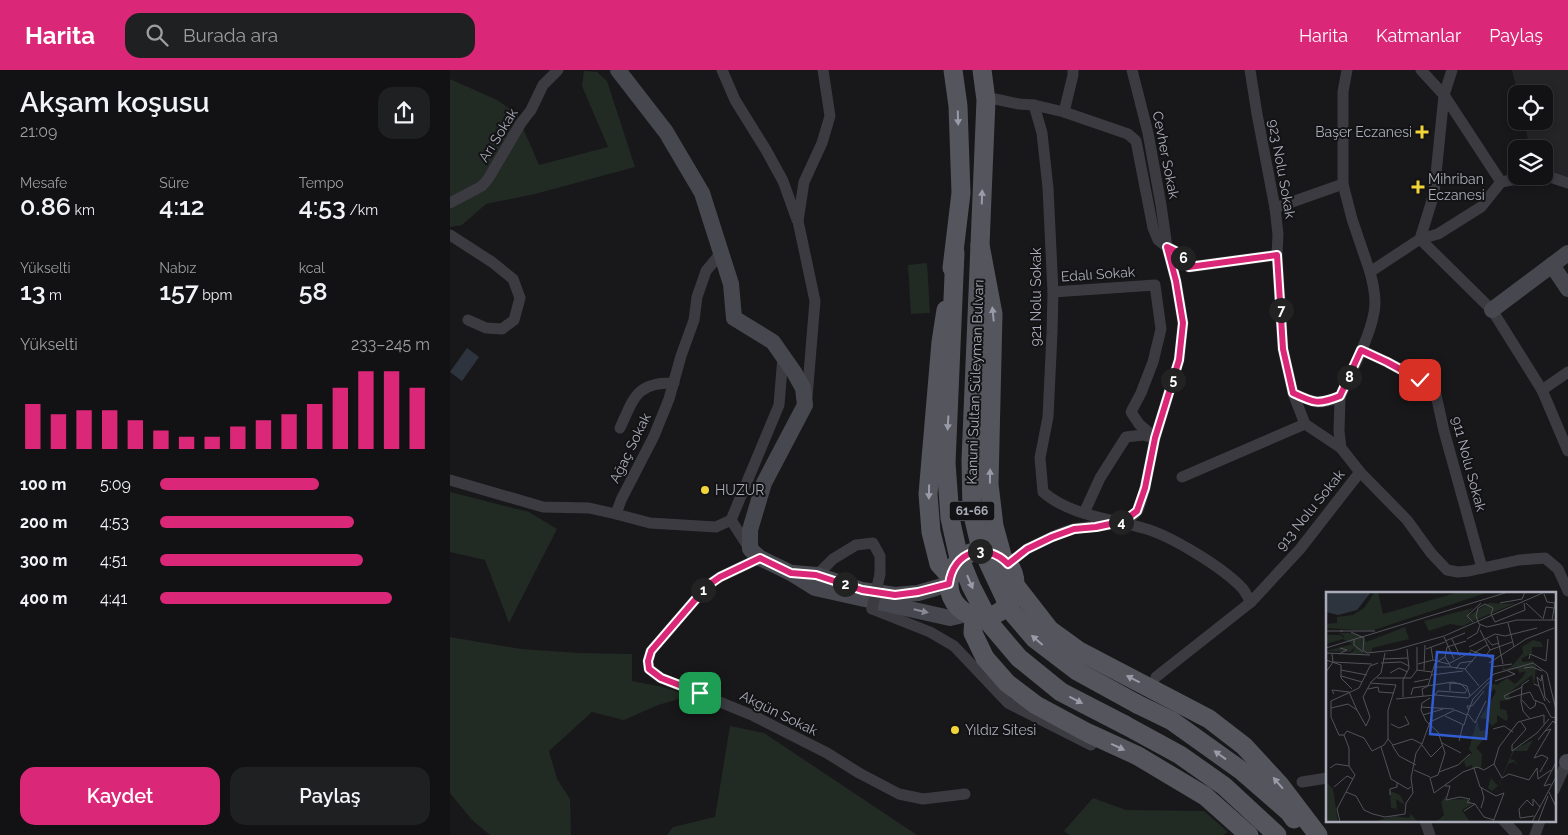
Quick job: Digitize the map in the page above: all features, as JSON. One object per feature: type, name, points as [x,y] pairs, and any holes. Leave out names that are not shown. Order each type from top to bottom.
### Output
[{"type":"main road","name":"Kanuni Sultan Süleyman Bulvarı","points":[[952,70],[958,106],[961,193],[955,252],[946,463],[950,518],[958,554],[971,586],[991,625],[1019,658],[1060,692],[1180,756],[1216,781],[1277,835]]},
{"type":"main road","name":"Kanuni Sultan Süleyman Bulvarı","points":[[982,70],[986,100],[971,460],[972,511],[980,545],[1011,611],[1035,639],[1077,671],[1172,721],[1242,771],[1289,812],[1307,835]]},
{"type":"main road","name":"61-66","points":[[980,245],[994,314],[990,484],[994,526],[1006,561],[1012,570],[1015,585],[1050,630],[1079,651],[1209,719],[1244,746],[1280,785],[1318,835]]},
{"type":"main road","name":"61-66","points":[[955,252],[941,342],[928,494],[931,532],[939,564],[949,580],[950,591],[956,604],[971,615]]},
{"type":"main road","points":[[949,580],[956,563],[968,554],[983,551],[997,554],[1006,561]]},
{"type":"main road","points":[[1015,585],[1012,599],[1002,610],[989,617],[971,615],[973,632],[985,658],[1007,683],[1036,706],[1138,756],[1205,796],[1249,835]]},
{"type":"street","name":"Arı Sokak","points":[[450,203],[482,186],[488,179],[521,123],[531,110],[543,85],[558,70]]},
{"type":"street","points":[[618,70],[666,132],[702,193],[731,284],[734,318],[773,342],[803,388],[805,405]]},
{"type":"street","points":[[722,70],[735,100],[783,181],[798,221],[815,301],[810,345],[809,389],[805,405],[764,483],[750,530],[755,554]]},
{"type":"street","points":[[798,221],[804,182],[822,143],[830,116],[823,70]]},
{"type":"street","points":[[1064,112],[1073,70]]},
{"type":"street","name":"Cevher Sokak","points":[[1132,70],[1148,133],[1167,247]]},
{"type":"street","name":"923 Nolu Sokak","points":[[1250,70],[1275,208],[1278,234],[1277,255],[1283,349],[1293,393],[1305,424]]},
{"type":"street","name":"913 Nolu Sokak","points":[[1156,677],[1251,602],[1300,549],[1360,472],[1341,448],[1339,431],[1340,396],[1372,325],[1375,305],[1374,287],[1343,184],[1343,92],[1346,70]]},
{"type":"street","points":[[1421,70],[1444,95],[1500,182]]},
{"type":"street","points":[[1420,239],[1434,194],[1444,95],[1452,70]]},
{"type":"street","points":[[986,100],[995,99],[1064,112],[1128,134],[1136,141],[1153,228],[1158,240],[1179,253],[1189,267],[1277,255]]},
{"type":"street","name":"921 Nolu Sokak","points":[[1034,105],[1042,133],[1048,188],[1053,292],[1048,417],[1040,458],[1043,492],[1054,501],[1084,513]]},
{"type":"street","points":[[1553,178],[1568,183]]},
{"type":"street","points":[[1370,272],[1420,239],[1438,234],[1481,207],[1500,182],[1508,181]]},
{"type":"street","points":[[1275,208],[1343,184]]},
{"type":"street","points":[[450,236],[492,262],[513,279],[520,298],[514,320],[502,329],[486,328],[468,320]]},
{"type":"street","points":[[1420,239],[1492,310],[1542,390],[1568,450]]},
{"type":"street","points":[[1006,561],[1052,537],[1074,529],[1096,527],[1124,521],[1137,511],[1145,488],[1155,438],[1179,360],[1183,323],[1176,281],[1167,247]]},
{"type":"street","name":"Ağaç Sokak","points":[[616,514],[621,500],[654,436],[674,383],[694,320],[697,297],[706,271],[721,253]]},
{"type":"street","points":[[1492,310],[1568,253]]},
{"type":"street","points":[[1552,266],[1568,289]]},
{"type":"street","name":"Edalı Sokak","points":[[1053,292],[1155,284],[1161,329],[1153,362],[1131,412],[1139,424],[1155,438]]},
{"type":"street","name":"911 Nolu Sokak","points":[[1361,350],[1429,385],[1436,395],[1444,431],[1482,568]]},
{"type":"street","points":[[450,480],[543,507],[589,508],[650,523],[716,527],[731,520],[779,404],[783,356]]},
{"type":"street","points":[[1542,390],[1568,372]]},
{"type":"street","points":[[620,428],[635,396],[645,387],[661,382],[674,383]]},
{"type":"street","points":[[1293,393],[1313,402],[1327,402],[1340,396]]},
{"type":"street","points":[[1182,477],[1305,424],[1341,448]]},
{"type":"street","points":[[1155,438],[1143,435],[1126,437],[1100,478],[1084,513],[1101,519],[1144,528],[1172,540],[1216,567],[1243,590],[1251,602]]},
{"type":"street","points":[[1360,472],[1407,520],[1431,553],[1447,570],[1458,572],[1519,560],[1546,558],[1558,569],[1568,591]]},
{"type":"street","points":[[731,520],[755,554],[815,588],[950,618],[971,615]]},
{"type":"street","points":[[816,575],[833,559],[856,545],[873,543],[880,556],[880,574],[872,609],[938,636],[954,646],[1008,702],[1091,745]]},
{"type":"street","name":"Akgün Sokak","points":[[755,554],[707,586],[651,651],[648,661],[649,669],[661,678],[754,716],[827,753],[859,773],[899,794],[923,799],[965,794]]},
{"type":"street","points":[[791,573],[816,575],[862,590],[895,595],[918,592],[949,580]]},
{"type":"street","points":[[1556,784],[1563,763]]},
{"type":"street","points":[[1302,782],[1326,778]]},
{"type":"street","points":[[1425,822],[1430,835]]},
{"type":"street","points":[[1505,822],[1517,835]]},
{"type":"street","points":[[1535,835],[1540,822]]},
{"type":"shaded area","points":[[1512,70],[1568,70],[1568,181],[1553,176],[1553,140],[1528,140],[1526,130],[1553,130],[1553,85],[1516,85]]},
{"type":"shaded area","points":[[584,71],[597,72],[607,81],[635,167],[535,194],[486,204],[462,225],[450,227],[450,79],[497,100],[517,114],[539,165],[608,147],[582,86]]},
{"type":"shaded area","points":[[927,263],[930,313],[911,314],[908,265]]},
{"type":"shaded area","points":[[467,348],[479,357],[462,381],[450,372]]},
{"type":"shaded area","points":[[450,492],[529,512],[557,529],[509,623],[485,560],[450,552]]},
{"type":"shaded area","points":[[450,637],[521,649],[632,654],[632,681],[663,687],[689,696],[658,705],[624,720],[592,712],[549,751],[557,779],[570,799],[571,835],[490,835],[472,820],[450,793]]},
{"type":"shaded area","points":[[730,726],[764,733],[917,835],[667,835],[673,827],[715,817]]},
{"type":"shaded area","points":[[1093,798],[1126,810],[1204,811],[1228,832],[1223,835],[1070,835],[1064,831]]},
{"type":"place","name":"Başer Eczanesi","points":[[1422,132]]},
{"type":"place","name":"Mihriban Eczanesi","points":[[1418,187]]},
{"type":"place","name":"HUZUR","points":[[705,490]]},
{"type":"place","name":"Yıldız Sitesi","points":[[955,730]]},
{"type":"route","points":[[700,693],[661,678],[649,669],[648,661],[651,651],[707,586],[720,577],[760,558],[791,573],[816,575],[862,590],[895,595],[918,592],[949,584],[950,576],[956,563],[968,554],[983,551],[990,552],[997,554],[1008,564],[1027,549],[1052,537],[1074,529],[1096,527],[1124,521],[1137,511],[1145,488],[1155,438],[1179,360],[1183,323],[1176,281],[1167,247],[1179,253],[1189,267],[1277,255],[1283,349],[1293,393],[1313,402],[1327,402],[1340,396],[1361,350],[1420,380]]}]
